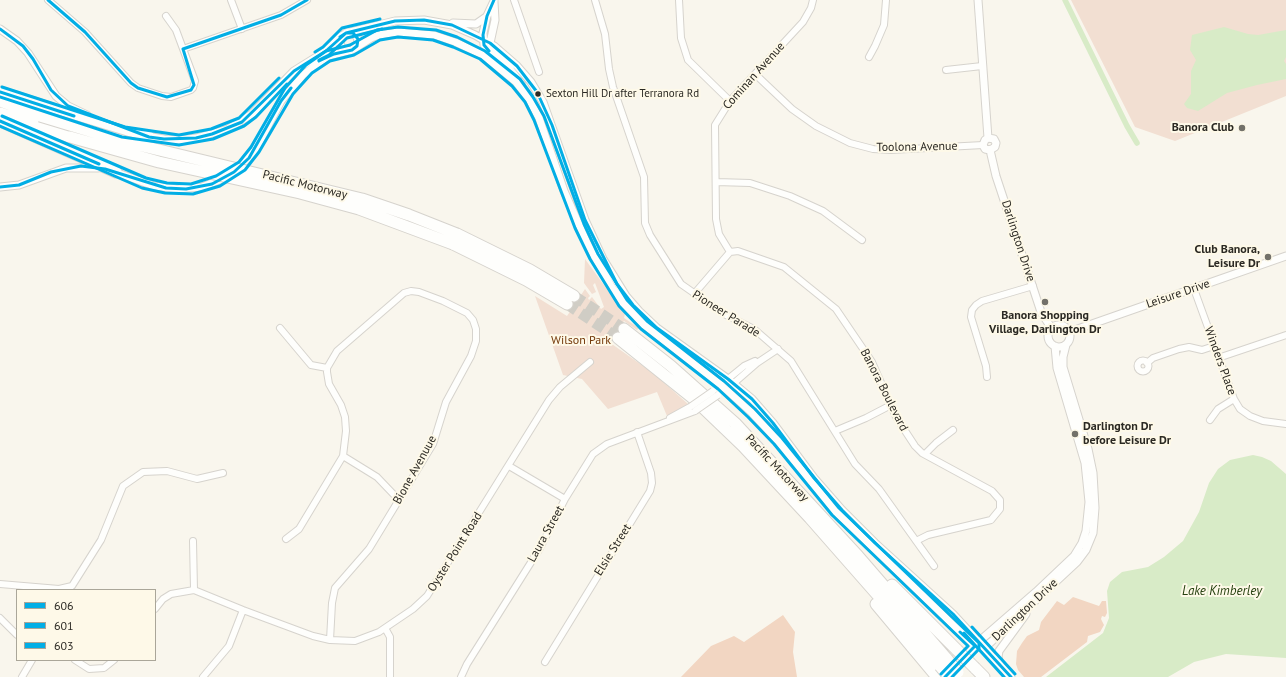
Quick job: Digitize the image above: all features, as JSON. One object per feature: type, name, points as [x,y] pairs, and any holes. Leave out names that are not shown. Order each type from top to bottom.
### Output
[{"type":"highway","points":[[0,92],[124,132],[149,137]]},
{"type":"highway","name":"Pacific Motorway","points":[[0,101],[40,116],[126,142],[362,199],[409,214],[526,280],[571,300]]},
{"type":"highway","name":"Pacific Motorway","points":[[0,113],[70,137],[159,162],[300,193],[359,209],[455,239]]},
{"type":"highway","points":[[0,121],[116,172]]},
{"type":"highway","name":"Pacific Motorway","points":[[939,669],[858,556],[736,423],[671,366],[621,334],[710,414],[743,446],[810,518],[939,669],[957,675]]},
{"type":"highway","points":[[858,556],[888,580],[984,677]]},
{"type":"street","points":[[48,0],[85,32],[131,83],[138,88],[167,97],[190,90],[195,81],[176,30],[166,16]]},
{"type":"street","points":[[231,0],[242,29]]},
{"type":"street","points":[[184,49],[281,15],[307,0]]},
{"type":"street","points":[[0,29],[23,46],[52,90],[68,106],[86,115],[149,137],[164,139],[196,138],[228,129],[252,114],[294,71],[326,50],[345,33],[395,21],[409,20],[472,24],[481,22],[487,16],[494,0]]},
{"type":"street","points":[[486,42],[495,20],[494,0]]},
{"type":"street","points":[[514,0],[539,72]]},
{"type":"street","name":"Pioneer Parade","points":[[595,0],[605,34],[609,69],[613,87],[644,177],[647,229],[678,280],[694,294],[724,314],[754,329],[791,361],[856,465],[879,489],[934,566]]},
{"type":"street","points":[[679,0],[681,38],[685,54],[692,65],[730,101]]},
{"type":"street","name":"Cominan Avenue","points":[[730,252],[721,238],[717,226],[716,125],[730,101],[803,22],[811,8],[813,0]]},
{"type":"street","points":[[869,56],[876,46],[884,25],[886,0]]},
{"type":"street","points":[[978,0],[988,138],[985,140],[983,145],[985,149],[990,150],[994,148],[996,143],[994,140],[988,138]]},
{"type":"street","points":[[487,16],[486,42],[517,77],[539,118],[579,226],[611,286],[623,303],[644,325],[724,387],[769,430],[820,494],[848,525],[977,644],[985,647],[1011,677]]},
{"type":"street","points":[[437,22],[462,29],[486,42],[517,66],[537,92],[550,119],[585,220],[621,289],[639,311],[657,328],[731,381],[761,409],[814,478],[854,522],[926,588],[977,644]]},
{"type":"street","points":[[0,187],[19,185],[66,168],[94,167],[116,172],[154,186],[177,189],[202,187],[227,177],[249,158],[281,101],[303,75],[328,56],[352,50],[371,38],[398,32],[434,35],[468,47],[497,66],[525,93]]},
{"type":"street","points":[[345,33],[354,33],[357,38],[358,43],[352,50],[344,50],[340,45],[340,40],[345,33]]},
{"type":"street","points":[[468,47],[486,42]]},
{"type":"street","points":[[946,70],[982,66]]},
{"type":"street","name":"Toolona Avenue","points":[[755,74],[792,109],[816,126],[850,143],[891,150],[983,145]]},
{"type":"street","name":"Darlington Drive","points":[[990,150],[996,176],[1041,312],[1052,328]]},
{"type":"street","points":[[716,182],[750,183],[790,196],[823,211],[862,240]]},
{"type":"street","points":[[694,294],[730,252]]},
{"type":"street","name":"Banora Boulevard","points":[[730,252],[741,252],[784,267],[836,309],[872,362],[896,417],[913,444],[924,454],[992,491],[1000,500],[1000,509],[991,520],[929,535],[916,541]]},
{"type":"street","name":"Leisure Drive","points":[[1069,332],[1286,256]]},
{"type":"street","points":[[987,377],[986,366],[971,317],[972,310],[976,305],[982,302],[1033,286]]},
{"type":"street","name":"Winders Place","points":[[1194,289],[1218,358],[1234,399],[1240,409],[1250,416],[1263,421],[1286,424]]},
{"type":"street","name":"Bione Avenuue","points":[[327,368],[337,351],[404,293],[411,290],[461,309],[473,320],[476,336],[468,362],[446,402],[433,444],[368,549],[335,588],[332,603],[330,640]]},
{"type":"street","points":[[1061,326],[1069,332],[1069,340],[1066,345],[1060,347],[1055,346],[1049,340],[1049,334],[1052,328],[1061,326]]},
{"type":"street","points":[[280,328],[310,365],[327,368],[329,384],[341,405],[345,417],[346,431],[343,456],[299,529],[286,539]]},
{"type":"street","points":[[1218,358],[1286,335]]},
{"type":"street","name":"Darlington Drive","points":[[985,647],[1079,560],[1091,540],[1094,526],[1095,508],[1093,473],[1088,450],[1064,367],[1063,357],[1066,345]]},
{"type":"street","name":"Darlington Drive","points":[[945,677],[977,644],[1070,560],[1082,543],[1086,531],[1089,502],[1085,463],[1057,368],[1055,346]]},
{"type":"street","points":[[1147,363],[1153,358],[1178,348],[1202,350],[1214,346]]},
{"type":"street","points":[[716,393],[731,381],[746,365],[762,359],[778,349]]},
{"type":"street","name":"Oyster Point Road","points":[[194,590],[313,636],[330,640],[355,641],[367,638],[385,628],[413,609],[432,590],[549,400],[560,387],[590,362]]},
{"type":"street","name":"Laura Street","points":[[660,424],[690,406],[716,393]]},
{"type":"street","name":"Laura Street","points":[[461,677],[467,664],[540,548],[565,500],[589,459],[598,448],[695,411],[716,393]]},
{"type":"street","points":[[1210,420],[1218,409],[1234,399]]},
{"type":"street","points":[[835,431],[866,418],[891,405]]},
{"type":"street","points":[[924,454],[953,430]]},
{"type":"street","name":"Elsie Street","points":[[544,662],[650,490],[652,483],[651,473],[637,432]]},
{"type":"street","points":[[343,456],[377,477],[399,500]]},
{"type":"street","points":[[509,466],[565,500]]},
{"type":"street","points":[[0,584],[59,589],[72,586],[101,540],[122,486],[143,472],[167,471],[197,478],[223,473]]},
{"type":"street","points":[[156,608],[163,599],[171,594],[194,590],[193,541]]},
{"type":"street","points":[[1002,666],[998,659],[999,652],[1025,616],[1030,606]]},
{"type":"street","points":[[203,677],[229,646],[243,610]]},
{"type":"street","points":[[0,618],[16,634]]},
{"type":"street","points":[[385,628],[390,637],[390,677]]},
{"type":"street","points":[[22,677],[31,661]]},
{"type":"street","points":[[77,661],[89,669],[104,668],[113,661]]},
{"type":"green space","points":[[1071,0],[1286,0],[1286,96],[1175,141],[1135,127]]},
{"type":"green space","name":"Wilson Park","points":[[585,259],[625,314],[624,318],[639,328],[637,330],[624,321],[609,342],[653,373],[688,404],[667,416],[657,392],[608,409],[582,379],[563,375],[535,296],[567,316],[585,289],[590,296],[588,298],[589,300],[592,297],[601,309],[604,307],[595,283],[593,285],[596,292],[592,294],[584,283]]},
{"type":"shaded area","points":[[1073,597],[1099,606],[1102,601],[1106,601],[1107,613],[1105,617],[1102,616],[1101,619],[1104,625],[1100,632],[1088,636],[1087,642],[1041,677],[1024,677],[1018,670],[1016,664],[1017,651],[1027,636],[1039,630],[1041,622],[1057,601],[1064,605]]},
{"type":"shaded area","points":[[783,615],[795,632],[793,652],[797,677],[681,677],[711,646],[734,636],[744,642]]},
{"type":"water","points":[[1224,27],[1248,34],[1258,35],[1286,30],[1286,57],[1284,61],[1286,64],[1286,79],[1227,93],[1198,111],[1187,108],[1184,104],[1191,94],[1191,71],[1196,60],[1190,50],[1192,35]]},
{"type":"water","name":"Lake Kimberley","points":[[1253,455],[1271,461],[1286,474],[1286,658],[1226,654],[1194,662],[1168,677],[1046,677],[1103,633],[1109,618],[1107,591],[1110,582],[1122,572],[1148,567],[1164,557],[1183,541],[1199,512],[1209,483],[1218,469],[1230,460]]},
{"type":"waterway","points":[[1065,0],[1127,126],[1137,143]]},
{"type":"tunnel","points":[[574,296],[624,329]]},
{"type":"tunnel","points":[[567,304],[618,338]]},
{"type":"transit line","name":"606","points":[[48,0],[85,32],[131,83],[138,88],[167,97],[191,90],[194,85],[183,49],[281,15],[307,0]]},
{"type":"transit line","name":"606","points":[[489,51],[484,45],[483,35],[487,16],[494,0]]},
{"type":"transit line","name":"603","points":[[315,52],[323,47],[342,28],[380,19]]},
{"type":"transit line","name":"606","points":[[0,29],[23,46],[33,59],[51,90],[68,106],[149,137],[164,139],[196,138],[212,134],[242,122],[294,71],[326,51],[346,33],[395,21],[424,20],[452,25],[490,43],[517,66],[537,92],[552,125],[585,220],[617,284],[633,305],[657,328],[728,379],[752,399],[773,423],[814,478],[842,510],[875,543],[953,614],[1011,677]]},
{"type":"transit line","name":"603","points":[[2,116],[146,178],[167,183],[191,184],[216,176],[239,162],[251,147],[285,88],[306,65],[326,51],[350,45],[377,30],[398,27],[436,30],[457,37],[485,51],[520,79],[544,116],[584,224],[598,254],[627,300],[647,321],[724,381],[755,409],[782,438],[839,508],[979,643],[979,649],[952,677]]},
{"type":"transit line","name":"601","points":[[319,60],[329,55],[347,38],[382,29]]},
{"type":"transit line","name":"606","points":[[319,61],[334,54],[352,50],[357,46],[358,39],[353,33],[346,33],[340,37]]},
{"type":"transit line","name":"601","points":[[0,126],[142,188],[165,193],[193,194],[220,186],[245,170],[259,152],[293,94],[312,73],[330,61],[354,55],[380,40],[398,37],[433,40],[480,59],[512,86],[525,102],[534,120],[575,228],[590,259],[619,306],[641,329],[718,389],[748,417],[774,444],[832,515],[968,646],[941,674]]},
{"type":"transit line","name":"603","points":[[2,87],[125,127],[179,135],[211,129],[239,118],[279,78]]},
{"type":"transit line","name":"601","points":[[0,97],[122,137],[179,145],[213,139],[244,126],[256,117],[287,84]]},
{"type":"transit line","name":"606","points":[[0,187],[19,185],[51,172],[81,166],[105,169],[166,188],[186,189],[212,184],[234,172],[249,158],[281,101],[291,88]]},
{"type":"transit line","name":"606","points":[[0,92],[74,116]]},
{"type":"transit line","name":"606","points":[[0,121],[99,164]]},
{"type":"transit line","name":"603","points":[[972,627],[1015,674]]},
{"type":"transit line","name":"606","points":[[945,677],[975,646],[960,632]]},
{"type":"transit line","name":"601","points":[[964,633],[1004,677]]},
{"type":"place","name":"Sexton Hill Dr after Terranora Rd","points":[[538,94]]},
{"type":"place","name":"Banora Club","points":[[1242,128]]},
{"type":"place","name":"Club Banora, Leisure Dr","points":[[1268,257]]},
{"type":"place","name":"Banora Shopping Village, Darlington Dr","points":[[1045,302]]},
{"type":"place","name":"Darlington Dr before Leisure Dr","points":[[1075,434]]}]
